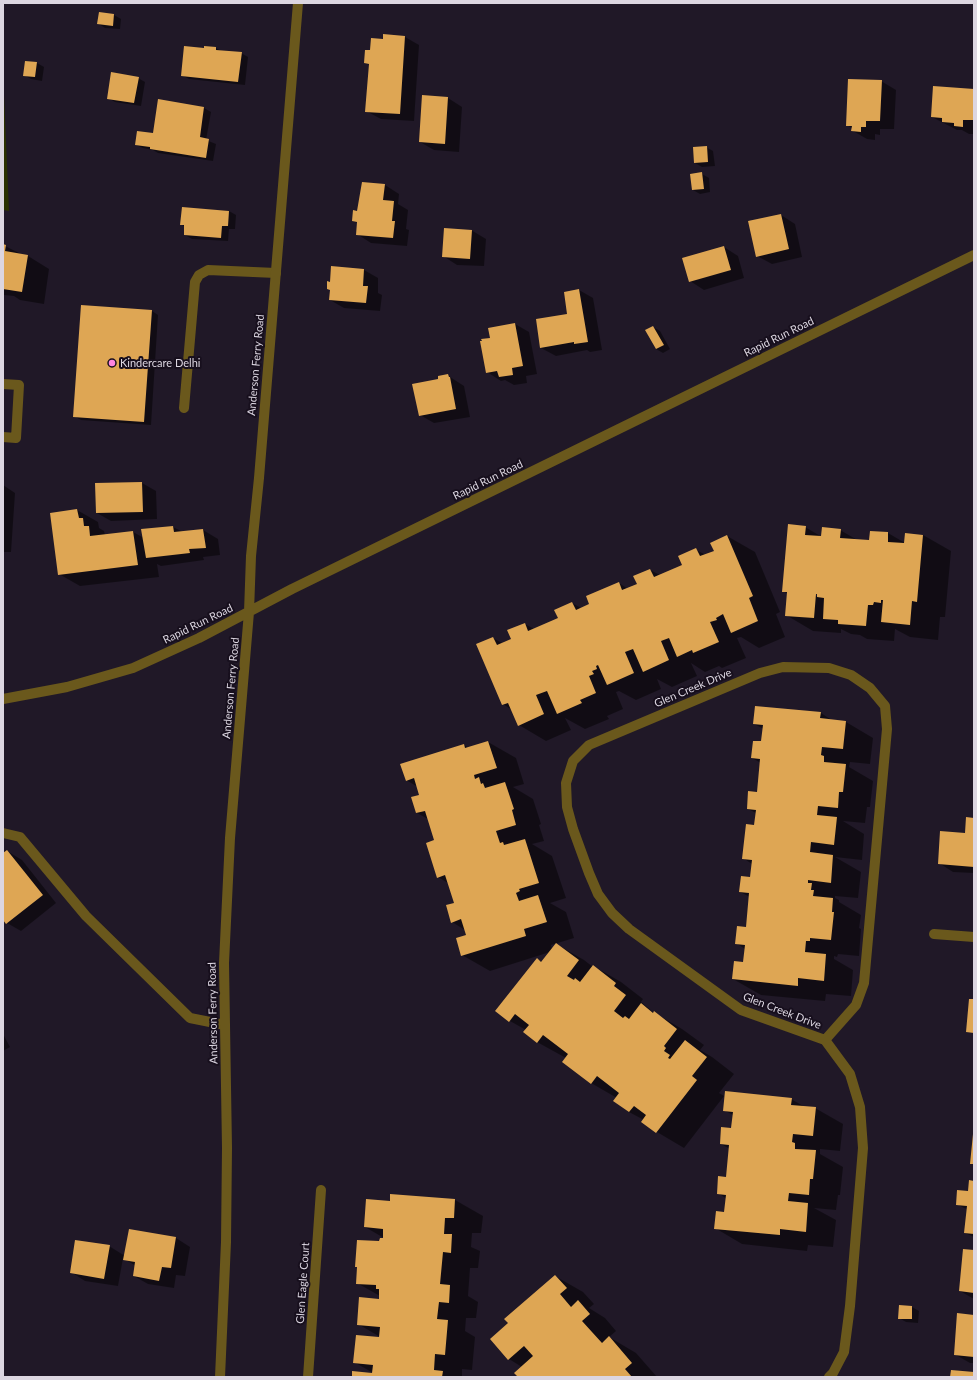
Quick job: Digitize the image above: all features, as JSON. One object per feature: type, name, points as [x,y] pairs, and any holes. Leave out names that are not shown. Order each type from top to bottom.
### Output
[{"type":"street","name":"Anderson Ferry Road","points":[[220,1377],[226,1242],[227,1156],[224,963],[230,838],[249,612],[251,556],[259,478],[298,3]]},
{"type":"street","name":"Rapid Run Road","points":[[3,699],[67,687],[133,668],[199,638],[292,589],[974,255]]},
{"type":"street","points":[[184,408],[195,282],[199,275],[208,270],[276,274]]},
{"type":"street","points":[[3,384],[19,384],[16,438],[3,437]]},
{"type":"street","name":"Glen Creek Drive","points":[[826,1040],[856,1005],[864,983],[887,729],[885,706],[870,688],[851,675],[829,668],[783,667],[760,673],[589,745],[573,761],[566,783],[568,807],[573,829],[588,873],[598,894],[612,913],[629,929],[741,1010],[826,1040],[850,1074],[860,1107],[863,1148],[850,1306],[844,1352],[833,1373],[829,1377]]},
{"type":"street","points":[[3,833],[20,837],[86,916],[190,1018],[225,1025]]},
{"type":"street","points":[[934,934],[974,937]]},
{"type":"street","name":"Glen Eagle Court","points":[[308,1377],[321,1190]]},
{"type":"green space","points":[[3,72],[9,211],[3,210]]},
{"type":"building","points":[[99,12],[114,14],[113,26],[97,24]]},
{"type":"building","points":[[383,34],[405,36],[400,114],[365,112],[369,64],[364,63],[365,50],[370,50],[371,38],[383,39]]},
{"type":"building","points":[[184,46],[204,48],[204,46],[216,47],[216,50],[242,52],[238,82],[181,76]]},
{"type":"building","points":[[25,61],[37,62],[35,77],[23,76]]},
{"type":"building","points":[[111,72],[139,77],[134,103],[107,99]]},
{"type":"building","points":[[848,79],[882,80],[880,121],[866,121],[866,127],[861,127],[861,132],[851,131],[852,126],[846,126]]},
{"type":"building","points":[[933,86],[974,89],[974,120],[963,120],[963,127],[954,126],[954,123],[942,122],[942,118],[931,117]]},
{"type":"building","points":[[422,95],[448,97],[445,144],[419,142]]},
{"type":"building","points":[[158,99],[204,107],[200,137],[209,139],[206,158],[150,149],[150,147],[135,145],[137,131],[153,133]]},
{"type":"building","points":[[707,146],[708,162],[694,163],[693,147]]},
{"type":"building","points":[[702,172],[704,189],[692,190],[690,174]]},
{"type":"building","points":[[362,182],[385,184],[383,200],[394,201],[392,221],[395,221],[393,238],[356,235],[357,222],[352,221],[353,210],[357,211]]},
{"type":"building","points":[[182,207],[229,211],[228,226],[222,226],[221,238],[184,235],[184,225],[180,225]]},
{"type":"building","points":[[781,214],[789,249],[756,257],[748,221]]},
{"type":"building","points":[[444,228],[472,230],[470,259],[442,257]]},
{"type":"building","points":[[3,244],[6,245],[5,251],[28,255],[22,292],[3,289]]},
{"type":"building","points":[[724,246],[731,270],[689,282],[682,258]]},
{"type":"building","points":[[331,266],[364,269],[363,286],[368,286],[366,303],[329,300],[330,290],[327,289],[327,281],[330,282]]},
{"type":"building","points":[[579,289],[588,342],[574,344],[574,342],[540,348],[536,319],[567,314],[564,292]]},
{"type":"building","name":"Kindercare Delhi","points":[[81,305],[152,310],[144,422],[73,417]]},
{"type":"building","points":[[515,323],[523,366],[512,368],[513,375],[499,377],[497,371],[486,373],[480,341],[482,341],[481,339],[490,338],[488,328]]},
{"type":"building","points":[[653,326],[664,345],[656,349],[645,330]]},
{"type":"building","points":[[448,374],[450,377],[456,409],[419,416],[412,384],[438,379],[438,376]]},
{"type":"building","points":[[142,482],[143,512],[96,513],[95,483]]},
{"type":"building","points":[[77,509],[79,518],[83,518],[84,526],[89,526],[90,536],[133,531],[138,565],[58,575],[50,513]]},
{"type":"building","points":[[788,524],[806,526],[805,535],[821,536],[822,527],[841,529],[840,538],[869,540],[870,531],[888,532],[888,542],[904,543],[905,533],[923,535],[917,602],[912,601],[910,625],[881,622],[883,600],[881,600],[881,603],[874,602],[873,605],[868,605],[866,626],[838,624],[838,620],[823,619],[824,598],[817,597],[817,594],[814,618],[785,616],[787,592],[782,592]]},
{"type":"building","points":[[173,526],[174,532],[203,529],[206,548],[189,549],[190,553],[146,558],[141,529]]},
{"type":"building","points":[[727,535],[753,596],[749,598],[758,621],[731,633],[723,614],[716,618],[717,620],[710,622],[719,642],[693,653],[692,650],[677,657],[669,638],[661,641],[669,660],[643,672],[633,649],[625,652],[634,673],[607,685],[598,665],[596,666],[597,669],[592,671],[594,674],[589,676],[596,693],[580,700],[582,703],[557,714],[547,691],[536,695],[544,714],[518,726],[508,703],[502,705],[476,644],[493,637],[497,645],[511,639],[507,630],[525,623],[528,631],[558,618],[554,610],[572,602],[576,610],[589,604],[586,596],[619,582],[622,590],[637,584],[633,576],[650,569],[654,577],[682,565],[678,556],[696,548],[700,556],[714,551],[710,543]]},
{"type":"building","points":[[755,706],[821,712],[820,718],[846,721],[843,749],[822,747],[821,755],[824,756],[824,762],[846,764],[843,792],[839,792],[838,808],[818,806],[817,815],[837,817],[834,845],[811,842],[810,852],[833,855],[831,883],[808,880],[808,883],[812,883],[811,890],[814,890],[813,896],[833,898],[832,912],[834,912],[831,940],[810,938],[810,941],[806,941],[805,952],[826,954],[824,981],[798,978],[798,986],[732,979],[734,961],[743,962],[745,945],[735,944],[737,926],[746,927],[749,893],[739,892],[741,876],[750,877],[752,860],[742,859],[746,824],[754,825],[756,810],[747,809],[748,791],[757,792],[760,759],[751,758],[753,741],[761,741],[763,725],[753,724]]},
{"type":"building","points":[[488,741],[497,768],[474,775],[475,779],[479,777],[481,784],[483,783],[485,788],[505,782],[514,809],[512,810],[516,825],[496,831],[500,843],[503,842],[504,845],[525,839],[539,883],[519,889],[520,891],[516,893],[519,901],[538,895],[547,922],[524,929],[526,936],[461,956],[456,938],[466,935],[461,919],[451,923],[446,905],[454,903],[445,875],[437,878],[426,843],[434,840],[425,811],[416,813],[411,797],[419,795],[414,778],[406,781],[400,764],[464,744],[465,748]]},
{"type":"building","points":[[966,817],[974,818],[974,867],[938,864],[940,831],[965,833]]},
{"type":"building","points":[[7,850],[43,895],[6,924],[3,920],[3,853]]},
{"type":"building","points":[[556,943],[579,960],[567,976],[574,980],[575,978],[580,982],[593,965],[616,983],[614,986],[626,995],[614,1011],[623,1018],[625,1016],[629,1019],[641,1003],[677,1029],[664,1046],[666,1048],[664,1051],[670,1055],[668,1058],[670,1059],[685,1040],[707,1057],[692,1076],[697,1080],[656,1133],[641,1122],[646,1115],[634,1106],[629,1112],[613,1101],[619,1093],[597,1076],[591,1084],[562,1062],[568,1054],[543,1035],[537,1043],[523,1032],[529,1025],[515,1014],[509,1022],[495,1011],[537,958],[541,962]]},
{"type":"building","points":[[969,999],[974,999],[974,1033],[966,1032]]},
{"type":"building","points":[[725,1091],[792,1098],[791,1105],[816,1107],[813,1136],[793,1134],[792,1142],[795,1143],[795,1149],[816,1150],[813,1179],[810,1179],[809,1195],[789,1193],[788,1201],[808,1203],[806,1232],[780,1229],[780,1235],[714,1229],[716,1211],[724,1212],[726,1195],[717,1194],[718,1176],[726,1177],[729,1145],[720,1144],[721,1127],[731,1128],[733,1112],[723,1111]]},
{"type":"building","points":[[973,1134],[974,1164],[970,1164]]},
{"type":"building","points":[[969,1180],[974,1181],[974,1234],[964,1233],[967,1206],[956,1205],[957,1190],[968,1191]]},
{"type":"building","points":[[390,1194],[455,1199],[454,1218],[445,1218],[444,1234],[452,1234],[451,1253],[443,1252],[440,1284],[450,1285],[449,1303],[439,1302],[437,1319],[448,1320],[445,1355],[435,1354],[434,1370],[443,1371],[442,1377],[352,1377],[352,1371],[372,1373],[373,1365],[353,1363],[356,1335],[379,1337],[380,1327],[357,1325],[359,1297],[379,1299],[379,1289],[376,1289],[376,1285],[356,1284],[357,1267],[355,1267],[357,1240],[379,1241],[380,1238],[383,1238],[383,1229],[364,1227],[366,1199],[390,1201]]},
{"type":"building","points":[[129,1229],[176,1237],[171,1268],[162,1267],[159,1281],[133,1276],[135,1262],[123,1260]]},
{"type":"building","points":[[75,1240],[110,1245],[104,1279],[70,1273]]},
{"type":"building","points":[[963,1249],[974,1250],[974,1293],[959,1291]]},
{"type":"building","points":[[555,1275],[567,1288],[560,1294],[571,1307],[578,1300],[590,1314],[582,1321],[602,1343],[609,1336],[632,1363],[625,1369],[632,1377],[518,1377],[514,1373],[533,1356],[524,1346],[508,1360],[490,1339],[508,1323],[504,1319]]},
{"type":"building","points":[[899,1305],[912,1306],[912,1319],[898,1319]]},
{"type":"building","points":[[957,1313],[974,1315],[974,1357],[954,1355]]},
{"type":"building","points":[[951,1370],[974,1372],[974,1377],[950,1377]]},
{"type":"place","name":"Kindercare Delhi","points":[[112,363]]}]
